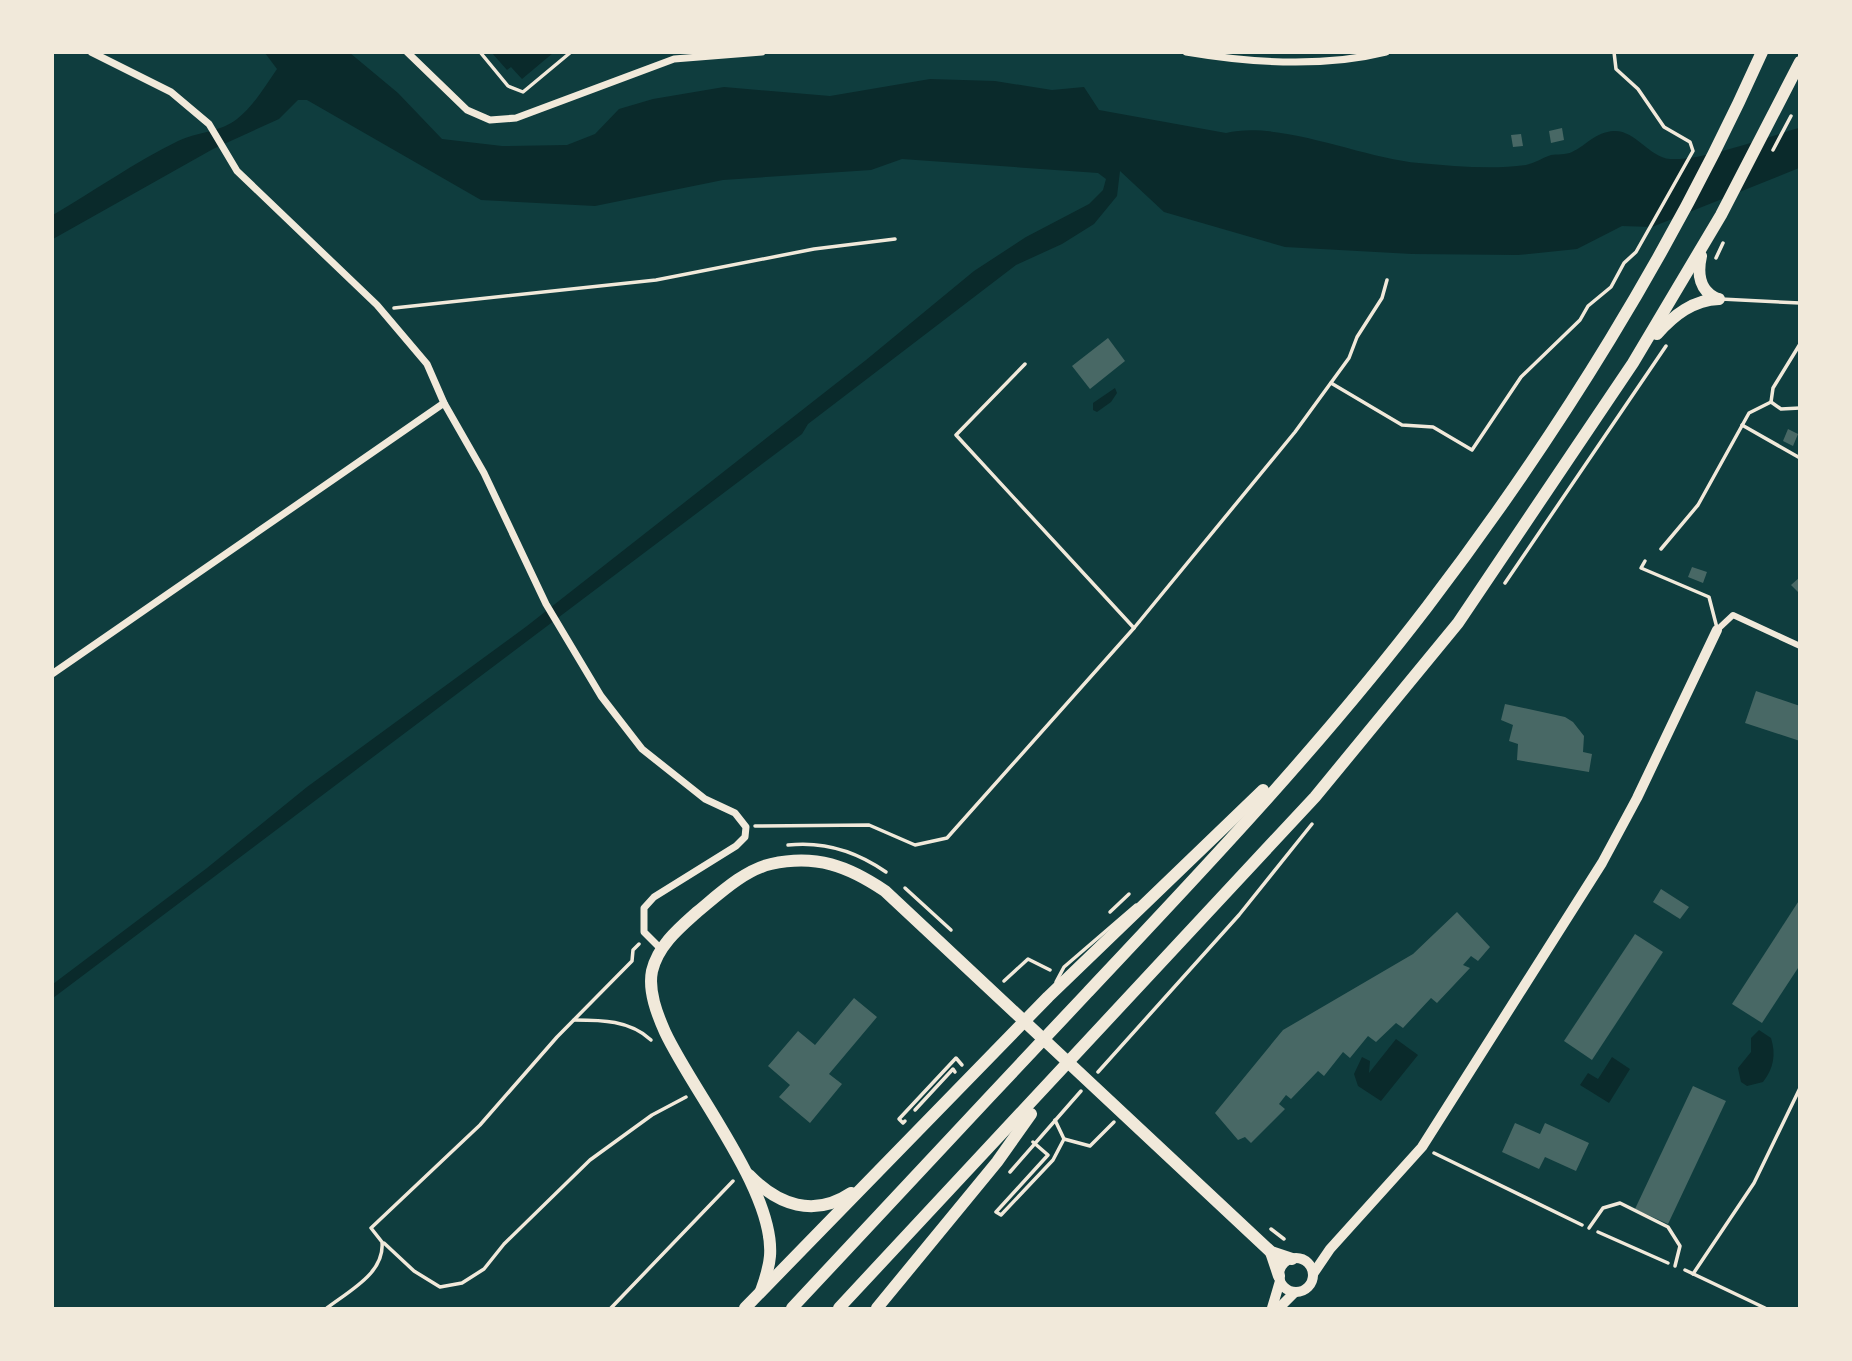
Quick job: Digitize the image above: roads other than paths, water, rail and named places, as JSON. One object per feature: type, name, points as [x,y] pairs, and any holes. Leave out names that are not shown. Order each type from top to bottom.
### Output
[{"type":"highway","points":[[792,1308],[1214,857],[1319,737],[1426,608],[1549,434],[1672,233],[1726,132],[1762,52]]},
{"type":"highway","points":[[839,1308],[1315,797],[1386,714],[1458,623],[1520,535],[1633,363],[1721,215],[1800,62]]},
{"type":"highway","points":[[1705,243],[1700,260],[1700,278],[1704,290],[1719,299]]},
{"type":"highway","points":[[1633,363],[1674,317],[1695,304],[1719,299]]},
{"type":"highway","points":[[745,1308],[1047,998],[1319,737]]},
{"type":"highway","points":[[761,1292],[771,1254],[767,1227],[744,1169],[687,1072],[659,1017],[654,999],[652,973],[661,950],[677,930],[739,880],[765,865],[814,859],[839,864],[885,891],[1271,1252],[1298,1259]]},
{"type":"highway","points":[[877,1308],[997,1162],[1055,1079]]},
{"type":"highway","points":[[744,1169],[769,1193],[783,1201],[808,1208],[831,1203],[866,1183]]},
{"type":"highway","points":[[1271,1252],[1279,1278]]},
{"type":"street","points":[[90,52],[171,92],[209,124],[237,171],[382,311],[427,364],[444,403],[484,474],[546,604],[601,695],[642,748],[705,799],[735,813],[746,827],[745,837],[736,846],[654,897],[644,908],[644,932],[661,950]]},
{"type":"street","points":[[407,52],[467,110],[490,120],[516,118],[674,59],[762,52]]},
{"type":"street","points":[[1186,52],[1223,59],[1345,62],[1386,52]]},
{"type":"street","points":[[52,674],[444,403]]},
{"type":"street","points":[[1279,1308],[1294,1293],[1306,1289],[1330,1249],[1422,1147],[1602,863],[1637,799],[1717,630],[1733,615],[1800,646]]},
{"type":"street","points":[[1272,1308],[1282,1265],[1330,1249]]},
{"type":"street","points":[[1298,1259],[1313,1274]]},
{"type":"street","points":[[1279,1278],[1286,1290],[1294,1293]]},
{"type":"lane","points":[[481,52],[508,86],[523,92],[571,52]]},
{"type":"lane","points":[[1719,299],[1800,303]]},
{"type":"lane","points":[[1771,402],[1773,388],[1800,344]]},
{"type":"lane","points":[[1771,402],[1781,409],[1800,408]]},
{"type":"lane","points":[[1661,549],[1698,505],[1749,413],[1771,402]]},
{"type":"lane","points":[[1742,425],[1800,458]]},
{"type":"lane","points":[[1645,561],[1641,568],[1709,597],[1717,630]]},
{"type":"lane","points":[[1589,1228],[1603,1208],[1620,1203],[1668,1227],[1680,1246],[1675,1266]]},
{"type":"water","points":[[265,53],[350,53],[398,93],[442,139],[502,146],[567,145],[595,134],[619,109],[653,99],[724,87],[830,96],[930,79],[995,81],[1052,90],[1084,87],[1099,110],[1226,133],[1247,130],[1296,135],[1397,160],[1459,166],[1526,165],[1551,155],[1570,153],[1596,136],[1614,131],[1629,135],[1662,157],[1684,159],[1799,128],[1799,168],[1652,227],[1622,226],[1577,249],[1518,255],[1412,254],[1285,247],[1164,212],[1120,171],[1117,196],[1094,224],[1062,244],[1016,265],[808,424],[802,434],[53,998],[53,984],[207,868],[307,787],[527,626],[866,360],[974,271],[1026,237],[1089,204],[1103,190],[1106,179],[1098,173],[902,159],[871,170],[723,180],[595,206],[481,200],[307,100],[298,100],[279,119],[213,149],[53,239],[53,215],[162,149],[185,138],[224,127],[243,114],[277,69]]},
{"type":"water","points":[[492,53],[553,53],[522,79],[511,67],[507,70]]},
{"type":"water","points":[[1115,388],[1117,393],[1111,402],[1097,412],[1093,410],[1093,403]]},
{"type":"water","points":[[1759,1030],[1771,1038],[1773,1061],[1763,1082],[1747,1086],[1741,1082],[1738,1068],[1751,1052],[1751,1038]]},
{"type":"water","points":[[1396,1039],[1418,1055],[1381,1101],[1358,1086],[1354,1074],[1362,1057],[1370,1061],[1369,1073]]},
{"type":"water","points":[[1612,1057],[1630,1069],[1609,1103],[1580,1085],[1588,1073],[1598,1079]]}]
